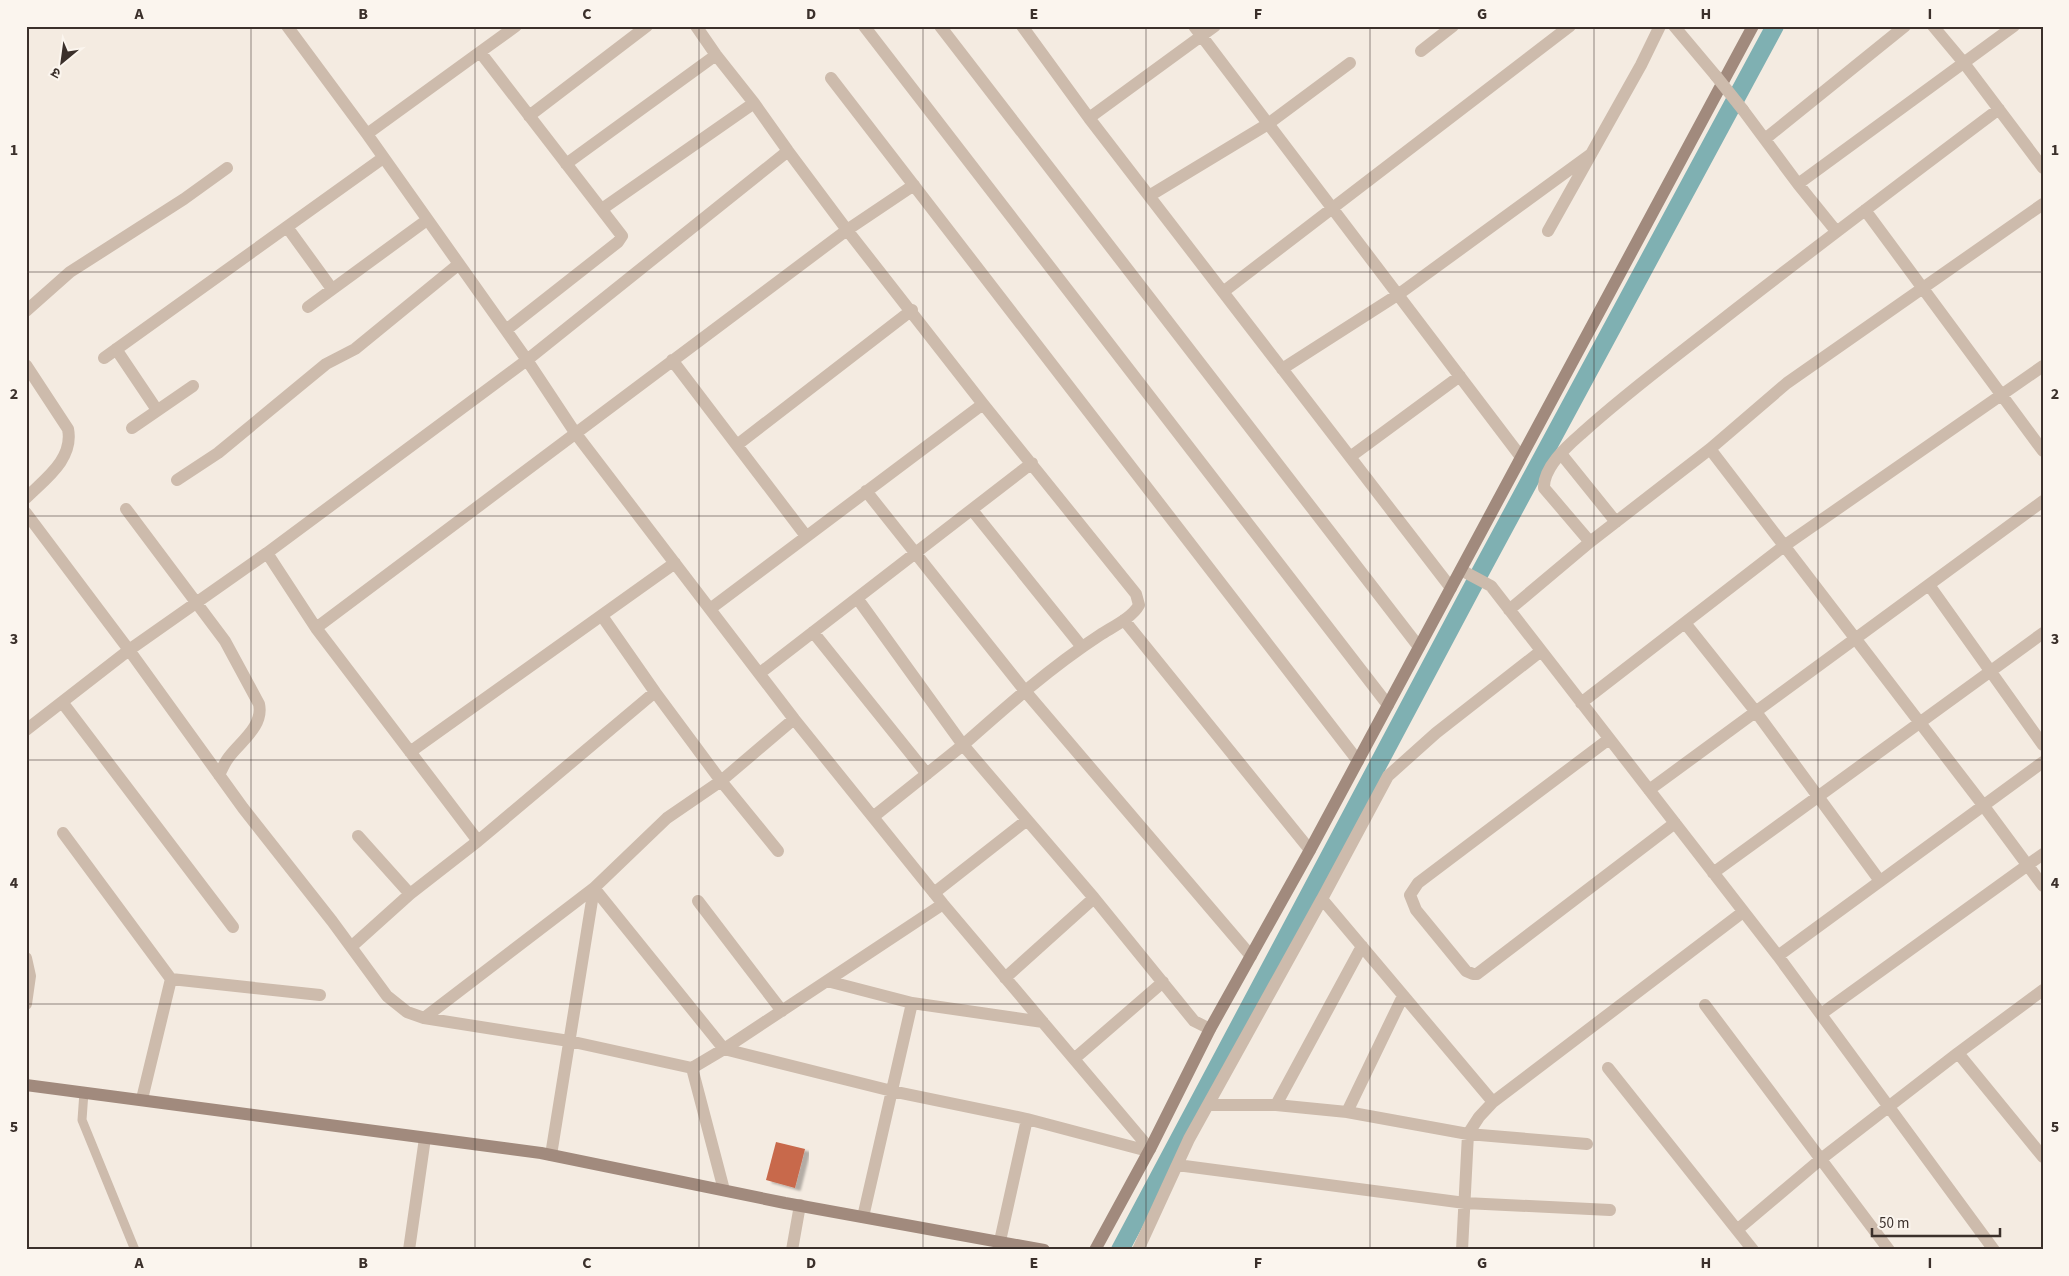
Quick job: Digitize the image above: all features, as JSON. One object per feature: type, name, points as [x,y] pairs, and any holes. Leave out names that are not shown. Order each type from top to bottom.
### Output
[{"type":"street","points":[[287,26],[367,134],[506,330],[576,434],[794,719],[943,904],[1149,1150]]},
{"type":"street","points":[[367,134],[516,26]]},
{"type":"street","points":[[529,116],[646,26]]},
{"type":"street","points":[[696,26],[847,230],[912,310],[983,404],[1136,594],[1139,601],[1137,608],[1124,620],[1082,647],[1025,691],[963,745],[873,817]]},
{"type":"street","points":[[864,26],[1388,705]]},
{"type":"street","points":[[940,26],[1419,647]]},
{"type":"street","points":[[1022,26],[1089,118],[1451,588]]},
{"type":"street","points":[[1089,118],[1198,31],[1215,26]]},
{"type":"street","points":[[1421,51],[1453,26]]},
{"type":"street","points":[[1223,292],[1570,26]]},
{"type":"street","points":[[1548,231],[1641,65],[1660,26]]},
{"type":"street","points":[[1674,26],[1743,110],[1836,231]]},
{"type":"street","points":[[1095,1250],[1149,1150],[1210,1029],[1310,850],[1451,588],[1466,572],[1521,458],[1753,26]]},
{"type":"street","points":[[1764,139],[1905,26]]},
{"type":"street","points":[[1933,26],[1964,63],[2043,168]]},
{"type":"street","points":[[1798,184],[2014,26]]},
{"type":"street","points":[[1198,31],[1399,294],[1521,458]]},
{"type":"street","points":[[480,52],[622,236],[621,240],[506,330]]},
{"type":"street","points":[[566,164],[716,55]]},
{"type":"street","points":[[1149,196],[1268,124],[1350,63]]},
{"type":"street","points":[[831,78],[1358,761]]},
{"type":"street","points":[[602,209],[754,103]]},
{"type":"street","points":[[1590,542],[1544,488],[1545,478],[1562,454],[1581,434],[1684,350],[1836,231],[1999,110]]},
{"type":"street","points":[[26,730],[129,650],[267,553],[527,360],[788,151]]},
{"type":"street","points":[[1282,369],[1399,294],[1591,154]]},
{"type":"street","points":[[104,358],[383,158]]},
{"type":"street","points":[[26,311],[70,272],[184,199],[226,168]]},
{"type":"street","points":[[316,628],[847,230],[914,185]]},
{"type":"street","points":[[1509,610],[1590,542],[1710,449],[1787,382],[2043,204]]},
{"type":"street","points":[[1865,210],[2043,451]]},
{"type":"street","points":[[308,307],[427,220]]},
{"type":"street","points":[[287,227],[332,289]]},
{"type":"street","points":[[177,480],[218,453],[326,364],[355,349],[459,264]]},
{"type":"street","points":[[737,445],[912,310]]},
{"type":"street","points":[[116,349],[157,410]]},
{"type":"street","points":[[672,360],[806,536]]},
{"type":"street","points":[[26,365],[68,429],[70,438],[65,457],[26,498]]},
{"type":"street","points":[[1582,703],[1784,546],[2043,366]]},
{"type":"street","points":[[1350,456],[1460,376]]},
{"type":"street","points":[[132,428],[193,386]]},
{"type":"street","points":[[710,609],[983,404]]},
{"type":"street","points":[[1710,449],[2043,886]]},
{"type":"street","points":[[1562,454],[1616,522]]},
{"type":"street","points":[[760,673],[1032,463]]},
{"type":"street","points":[[866,492],[1025,691],[1251,956]]},
{"type":"street","points":[[1649,790],[2043,501]]},
{"type":"street","points":[[126,509],[231,650],[260,707],[258,717],[248,737],[228,758],[219,775]]},
{"type":"street","points":[[972,510],[1082,647]]},
{"type":"street","points":[[26,513],[129,650],[219,775],[387,996],[407,1012],[424,1018],[569,1041],[692,1068],[724,1049],[943,904]]},
{"type":"street","points":[[267,553],[316,628],[478,841]]},
{"type":"street","points":[[410,752],[675,563]]},
{"type":"street","points":[[1466,572],[1490,586],[1582,703],[1822,1014],[1994,1250]]},
{"type":"street","points":[[1929,585],[2043,745]]},
{"type":"street","points":[[857,598],[963,745],[1094,898],[1194,1021],[1210,1029]]},
{"type":"street","points":[[602,616],[654,692],[721,781],[778,851]]},
{"type":"street","points":[[1124,620],[1310,850]]},
{"type":"street","points":[[1685,623],[1756,712],[1880,881]]},
{"type":"street","points":[[813,632],[927,774]]},
{"type":"street","points":[[1713,873],[2043,632]]},
{"type":"street","points":[[1138,1250],[1177,1165],[1208,1105],[1388,776],[1436,733],[1542,652]]},
{"type":"street","points":[[351,947],[410,894],[478,841],[654,692]]},
{"type":"street","points":[[62,702],[233,927]]},
{"type":"street","points":[[424,1018],[594,888],[667,818],[721,781],[794,719]]},
{"type":"street","points":[[1610,739],[1418,883],[1410,895],[1416,910],[1466,970],[1476,974],[1675,823]]},
{"type":"street","points":[[1778,956],[2043,762]]},
{"type":"street","points":[[934,893],[1027,820]]},
{"type":"street","points":[[63,833],[171,979],[320,995]]},
{"type":"street","points":[[358,836],[410,894]]},
{"type":"street","points":[[1822,1014],[2043,854]]},
{"type":"street","points":[[551,1155],[594,888]]},
{"type":"street","points":[[594,888],[724,1049],[892,1091],[1027,1119],[1149,1150]]},
{"type":"street","points":[[1005,978],[1094,898]]},
{"type":"street","points":[[1322,899],[1493,1102]]},
{"type":"street","points":[[698,901],[782,1011]]},
{"type":"street","points":[[1462,1250],[1468,1134],[1478,1116],[1493,1102],[1743,912]]},
{"type":"street","points":[[1276,1105],[1362,946]]},
{"type":"street","points":[[26,958],[30,976],[27,1002]]},
{"type":"street","points":[[142,1099],[171,979]]},
{"type":"street","points":[[827,981],[912,1003],[1043,1022]]},
{"type":"street","points":[[1074,1059],[1163,982]]},
{"type":"street","points":[[1738,1230],[1821,1159],[2043,990]]},
{"type":"street","points":[[1347,1112],[1403,996]]},
{"type":"street","points":[[863,1217],[912,1003]]},
{"type":"street","points":[[1705,1004],[1890,1250]]},
{"type":"street","points":[[1958,1053],[2038,1142],[2043,1157]]},
{"type":"street","points":[[692,1068],[724,1190]]},
{"type":"street","points":[[1608,1068],[1753,1250]]},
{"type":"street","points":[[26,1085],[551,1155],[800,1206],[1044,1250]]},
{"type":"street","points":[[1208,1105],[1276,1105],[1347,1112],[1468,1134],[1587,1144]]},
{"type":"street","points":[[1000,1241],[1027,1119]]},
{"type":"street","points":[[412,1249],[425,1138]]},
{"type":"street","points":[[1177,1165],[1465,1203],[1610,1210]]},
{"type":"street","points":[[792,1250],[800,1206]]},
{"type":"lane","points":[[84,1092],[82,1120],[135,1250]]},
{"type":"building","points":[[776,1142],[805,1149],[795,1188],[766,1180]]},
{"type":"waterway","points":[[1120,1250],[1482,569],[1775,26]]}]
